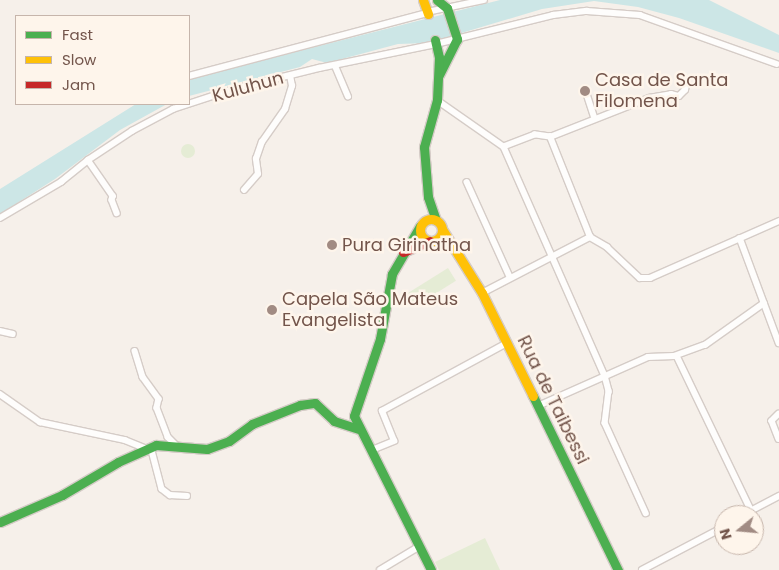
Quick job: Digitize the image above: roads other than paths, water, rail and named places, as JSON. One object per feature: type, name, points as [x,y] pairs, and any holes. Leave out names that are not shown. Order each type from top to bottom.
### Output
[{"type":"street","points":[[423,0],[428,13]]},
{"type":"street","points":[[437,0],[448,9],[457,38],[438,77]]},
{"type":"street","points":[[190,76],[484,0]]},
{"type":"street","name":"Kuluhun","points":[[190,103],[234,89],[384,52],[457,38],[553,15],[588,11],[640,15],[777,64]]},
{"type":"street","points":[[403,252],[432,240],[442,230],[436,220],[428,197],[424,147],[438,100],[436,42]]},
{"type":"street","points":[[335,65],[348,96]]},
{"type":"street","points":[[244,190],[258,174],[256,159],[262,142],[285,109],[292,86],[290,76]]},
{"type":"street","points":[[504,147],[536,135],[550,137],[660,95],[679,96],[686,90],[687,82]]},
{"type":"street","points":[[586,91],[595,119]]},
{"type":"street","points":[[438,100],[504,147],[605,376],[609,391],[605,424],[646,513]]},
{"type":"street","name":"Kuluhun","points":[[0,218],[61,182],[88,160],[173,109],[185,105]]},
{"type":"street","points":[[550,137],[590,237],[607,247],[640,278],[650,278],[779,221]]},
{"type":"street","points":[[88,160],[114,196],[112,200],[117,213]]},
{"type":"street","points":[[467,182],[510,277]]},
{"type":"street","points":[[428,197],[421,234],[452,248]]},
{"type":"street","points":[[431,570],[372,450],[358,429],[355,409],[380,339],[392,274],[403,252],[423,223],[436,220]]},
{"type":"street","name":"Rua de Taibessi","points":[[442,230],[482,293],[618,570]]},
{"type":"street","points":[[482,293],[590,237]]},
{"type":"street","points":[[740,238],[779,343]]},
{"type":"street","points":[[538,406],[648,357],[677,356],[705,345],[764,303]]},
{"type":"street","points":[[0,331],[13,334]]},
{"type":"street","points":[[372,450],[394,441],[382,411],[507,343]]},
{"type":"street","points":[[135,351],[143,377],[159,399],[157,408],[168,437],[178,448]]},
{"type":"street","points":[[677,356],[748,505]]},
{"type":"street","points":[[0,394],[40,422],[125,440],[149,448],[207,449],[229,441],[252,424],[300,406],[315,404],[334,421],[358,429]]},
{"type":"street","points":[[779,414],[772,421],[779,439]]},
{"type":"street","points":[[149,448],[162,489],[170,495],[187,496]]},
{"type":"street","points":[[0,522],[62,495],[118,462],[149,448]]},
{"type":"street","points":[[760,505],[779,496]]},
{"type":"street","points":[[642,570],[714,532]]},
{"type":"street","points":[[380,570],[420,546]]},
{"type":"water","points":[[500,0],[709,0],[779,35],[779,53],[679,18],[638,7],[594,1],[542,9],[428,43],[398,44],[327,63],[312,59],[300,67],[190,96],[190,79]]},
{"type":"water","points":[[134,105],[165,105],[120,130],[55,179],[0,214],[0,189]]},
{"type":"place","name":"Casa de Santa Filomena","points":[[585,91]]},
{"type":"place","name":"Pura Girinatha","points":[[332,245]]},
{"type":"place","name":"Capela São Mateus Evangelista","points":[[272,310]]}]
